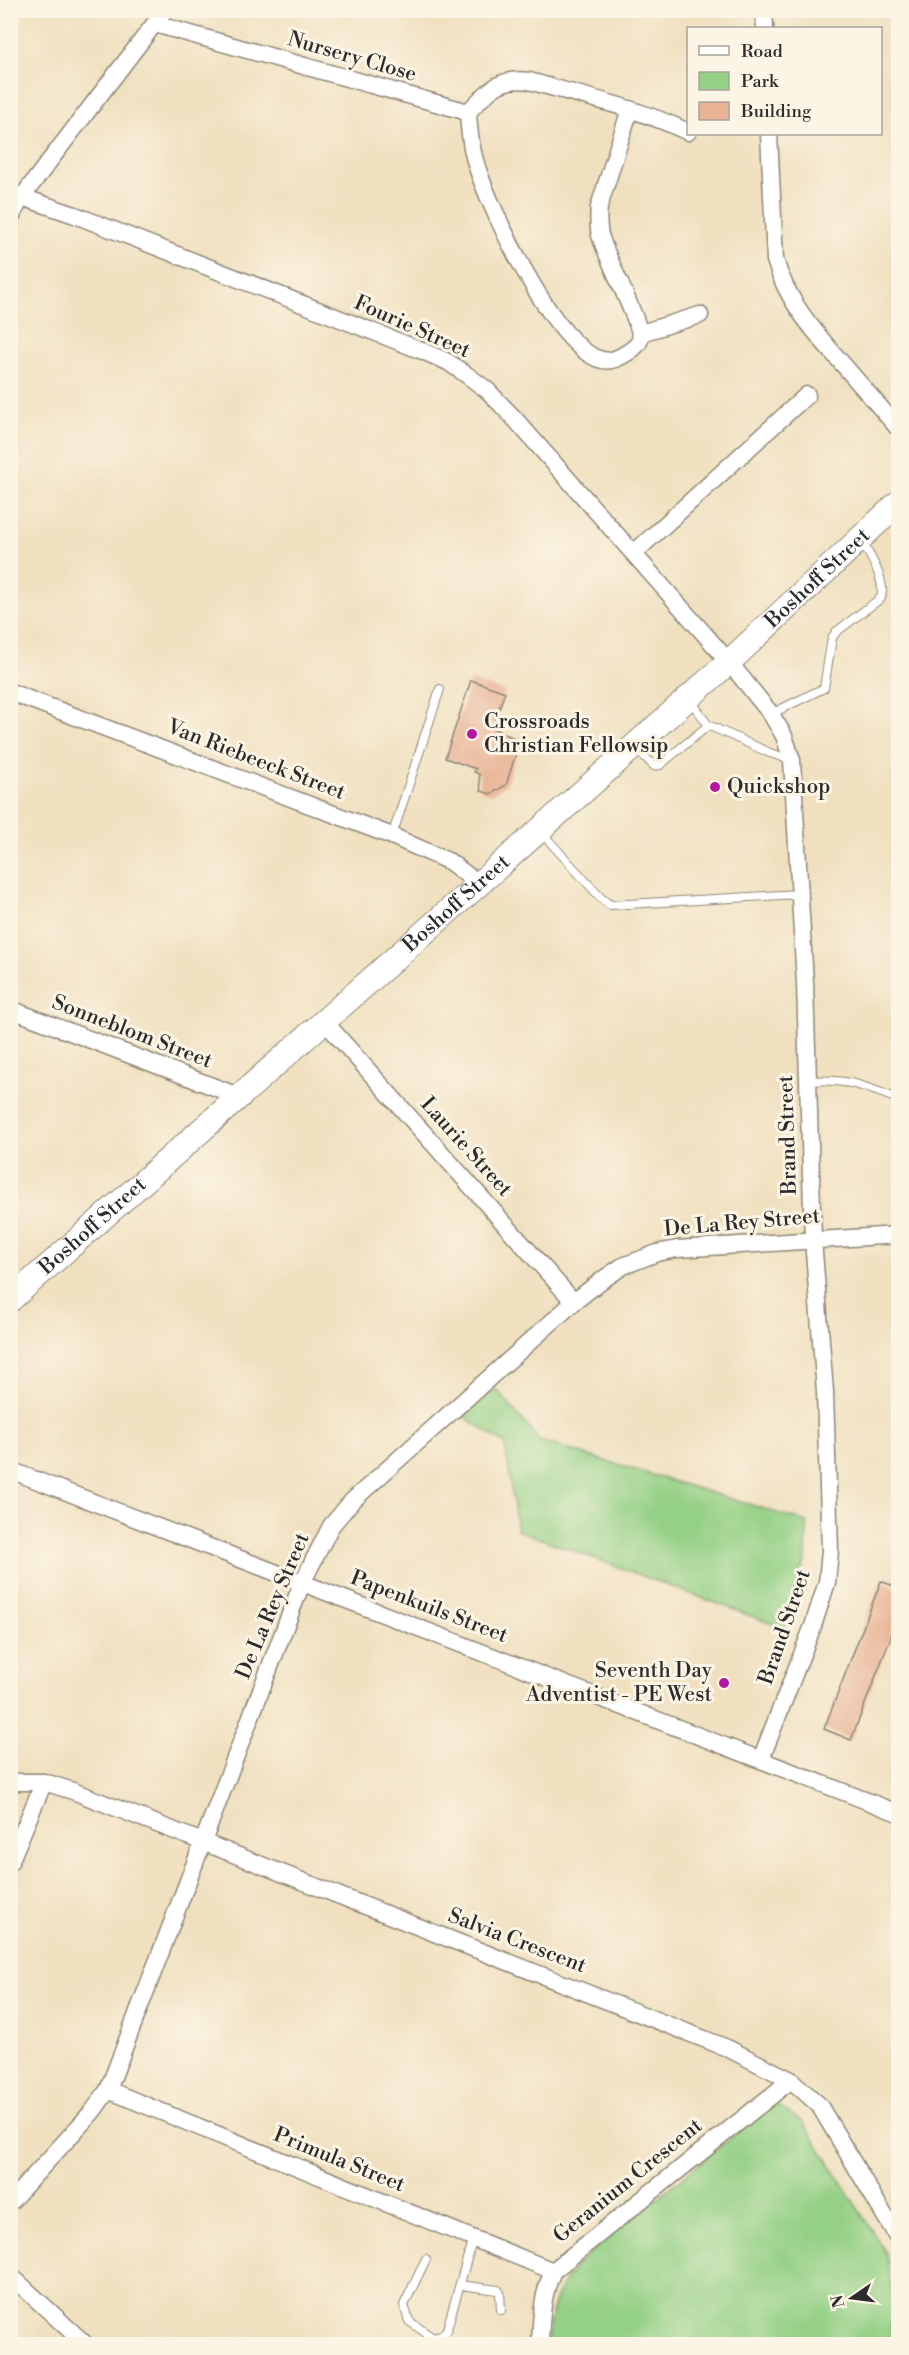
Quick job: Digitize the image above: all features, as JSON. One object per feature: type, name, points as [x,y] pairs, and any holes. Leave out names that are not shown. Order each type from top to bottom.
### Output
[{"type":"street","points":[[764,10],[765,27]]},
{"type":"street","points":[[10,219],[16,195],[160,17]]},
{"type":"street","name":"Nursery Close","points":[[160,17],[468,112]]},
{"type":"street","points":[[630,109],[602,199],[598,220],[600,235],[609,261],[641,333],[640,340],[623,356],[614,360],[602,361],[593,358],[562,329],[539,298],[489,199],[473,155],[468,112],[500,84],[517,79],[630,109],[687,131]]},
{"type":"street","points":[[769,135],[775,260],[781,280],[792,301],[811,328],[898,429]]},
{"type":"street","name":"Fourie Street","points":[[16,195],[75,215],[448,362],[486,390],[514,418],[729,662]]},
{"type":"street","points":[[641,333],[700,315]]},
{"type":"street","points":[[634,553],[807,395]]},
{"type":"street","name":"Boshoff Street","points":[[10,1300],[729,662],[898,503]]},
{"type":"street","name":"Brand Street","points":[[729,662],[771,714],[784,736],[792,760],[801,894],[813,1239],[825,1392],[830,1551],[827,1582],[813,1626],[761,1759]]},
{"type":"street","name":"Van Riebeeck Street","points":[[10,692],[392,836],[450,862],[479,884]]},
{"type":"street","name":"Sonneblom Street","points":[[10,1009],[238,1096]]},
{"type":"street","name":"Laurie Street","points":[[325,1022],[574,1302]]},
{"type":"street","name":"De La Rey Street","points":[[10,2202],[85,2120],[108,2090],[302,1583],[331,1526],[352,1501],[574,1302],[623,1266],[657,1253],[677,1249],[898,1235]]},
{"type":"street","name":"Papenkuils Street","points":[[10,1470],[898,1814]]},
{"type":"street","name":"Salvia Crescent","points":[[10,1782],[44,1782],[73,1791],[727,2048],[791,2080],[819,2105],[898,2238]]},
{"type":"street","points":[[10,1862],[44,1782]]},
{"type":"street","name":"Geranium Crescent","points":[[540,2344],[541,2309],[545,2289],[553,2271],[737,2121],[791,2080]]},
{"type":"street","name":"Primula Street","points":[[108,2090],[553,2271]]},
{"type":"street","points":[[10,2275],[85,2344]]},
{"type":"lane","points":[[771,714],[824,688],[832,638],[836,632],[881,598],[881,579],[861,538]]},
{"type":"lane","points":[[392,836],[440,689]]},
{"type":"lane","points":[[689,697],[708,725],[770,753],[792,760]]},
{"type":"lane","points":[[634,746],[652,765],[660,765],[708,725]]},
{"type":"lane","points":[[538,830],[610,905],[801,894]]},
{"type":"lane","points":[[808,1081],[834,1079],[858,1084],[898,1099]]},
{"type":"lane","points":[[426,2259],[404,2306],[409,2321],[433,2338],[442,2336],[447,2329],[473,2238]]},
{"type":"lane","points":[[460,2284],[498,2290],[501,2310]]},
{"type":"green space","points":[[495,1388],[540,1441],[807,1522],[806,1558],[784,1628],[517,1530],[505,1444],[463,1416]]},
{"type":"green space","points":[[774,2103],[804,2123],[886,2253],[893,2299],[890,2344],[548,2344],[552,2308],[565,2281],[581,2260]]},
{"type":"building","name":"Crossroads Christian Fellowsip","points":[[471,680],[505,692],[492,728],[520,741],[506,785],[491,794],[481,791],[479,774],[474,772],[476,769],[445,758]]},
{"type":"building","points":[[881,1581],[898,1588],[898,1619],[851,1740],[824,1729]]},
{"type":"place","name":"Crossroads Christian Fellowsip","points":[[472,734]]},
{"type":"place","name":"Quickshop","points":[[715,787]]},
{"type":"place","name":"Seventh Day Adventist - PE West","points":[[724,1683]]}]
